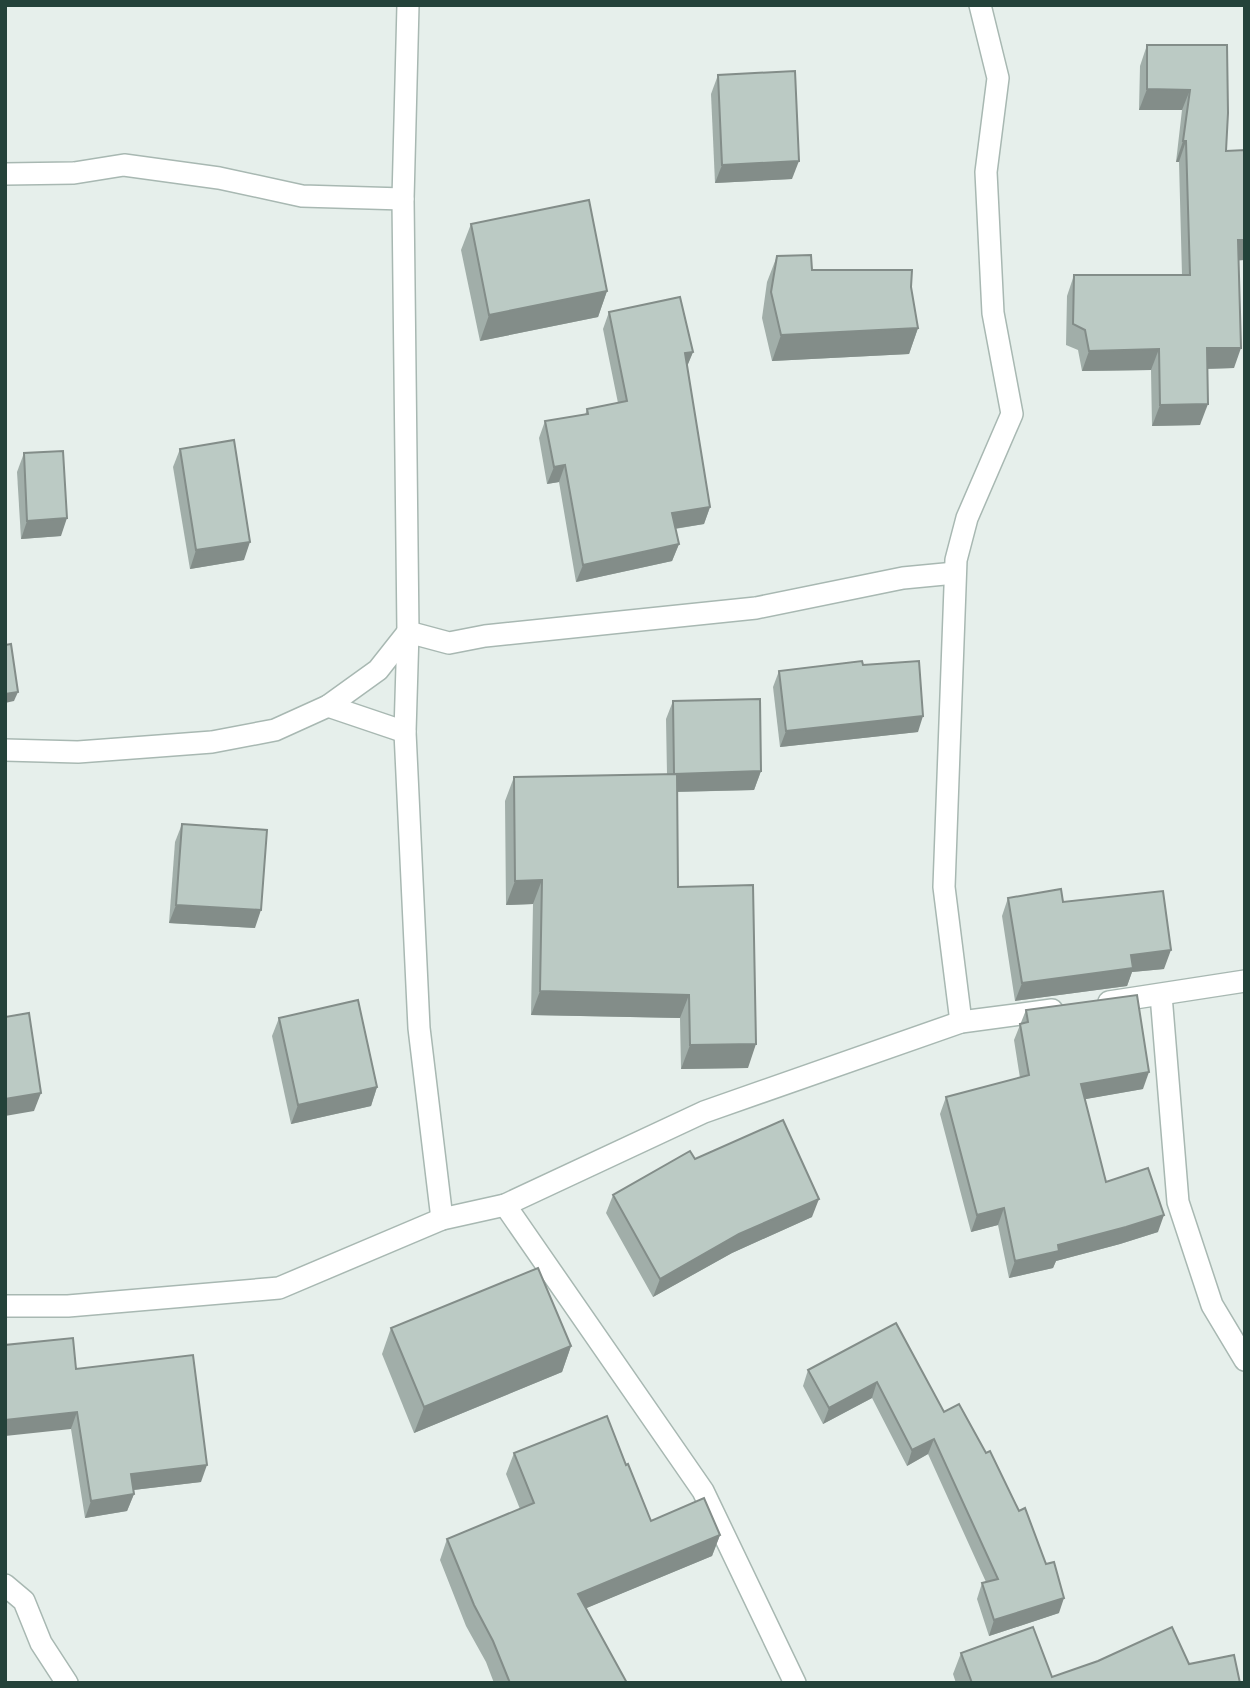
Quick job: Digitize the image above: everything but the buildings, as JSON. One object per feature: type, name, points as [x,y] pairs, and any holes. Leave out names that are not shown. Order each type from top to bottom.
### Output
[{"type":"street","points":[[408,5],[403,200],[408,632],[405,732],[419,1028],[442,1219]]},
{"type":"street","points":[[961,1022],[944,887],[956,560],[967,519],[1012,414],[993,313],[986,184],[998,78],[980,5]]},
{"type":"street","points":[[5,174],[74,173],[124,165],[219,178],[302,196],[403,200]]},
{"type":"street","points":[[408,632],[449,643],[485,636],[756,608],[902,578],[955,573]]},
{"type":"street","points":[[5,750],[78,752],[212,742],[275,730],[328,706],[378,670],[408,632]]},
{"type":"street","points":[[328,706],[405,732]]},
{"type":"street","points":[[1094,1004],[1245,981]]},
{"type":"street","points":[[1161,995],[1178,1202],[1212,1305],[1245,1360]]},
{"type":"street","points":[[5,1306],[68,1306],[279,1288],[442,1219],[505,1205],[704,1112],[961,1022],[1067,1008]]},
{"type":"street","points":[[505,1205],[703,1491],[795,1683]]},
{"type":"street","points":[[5,1585],[24,1601],[41,1643],[67,1683]]}]
